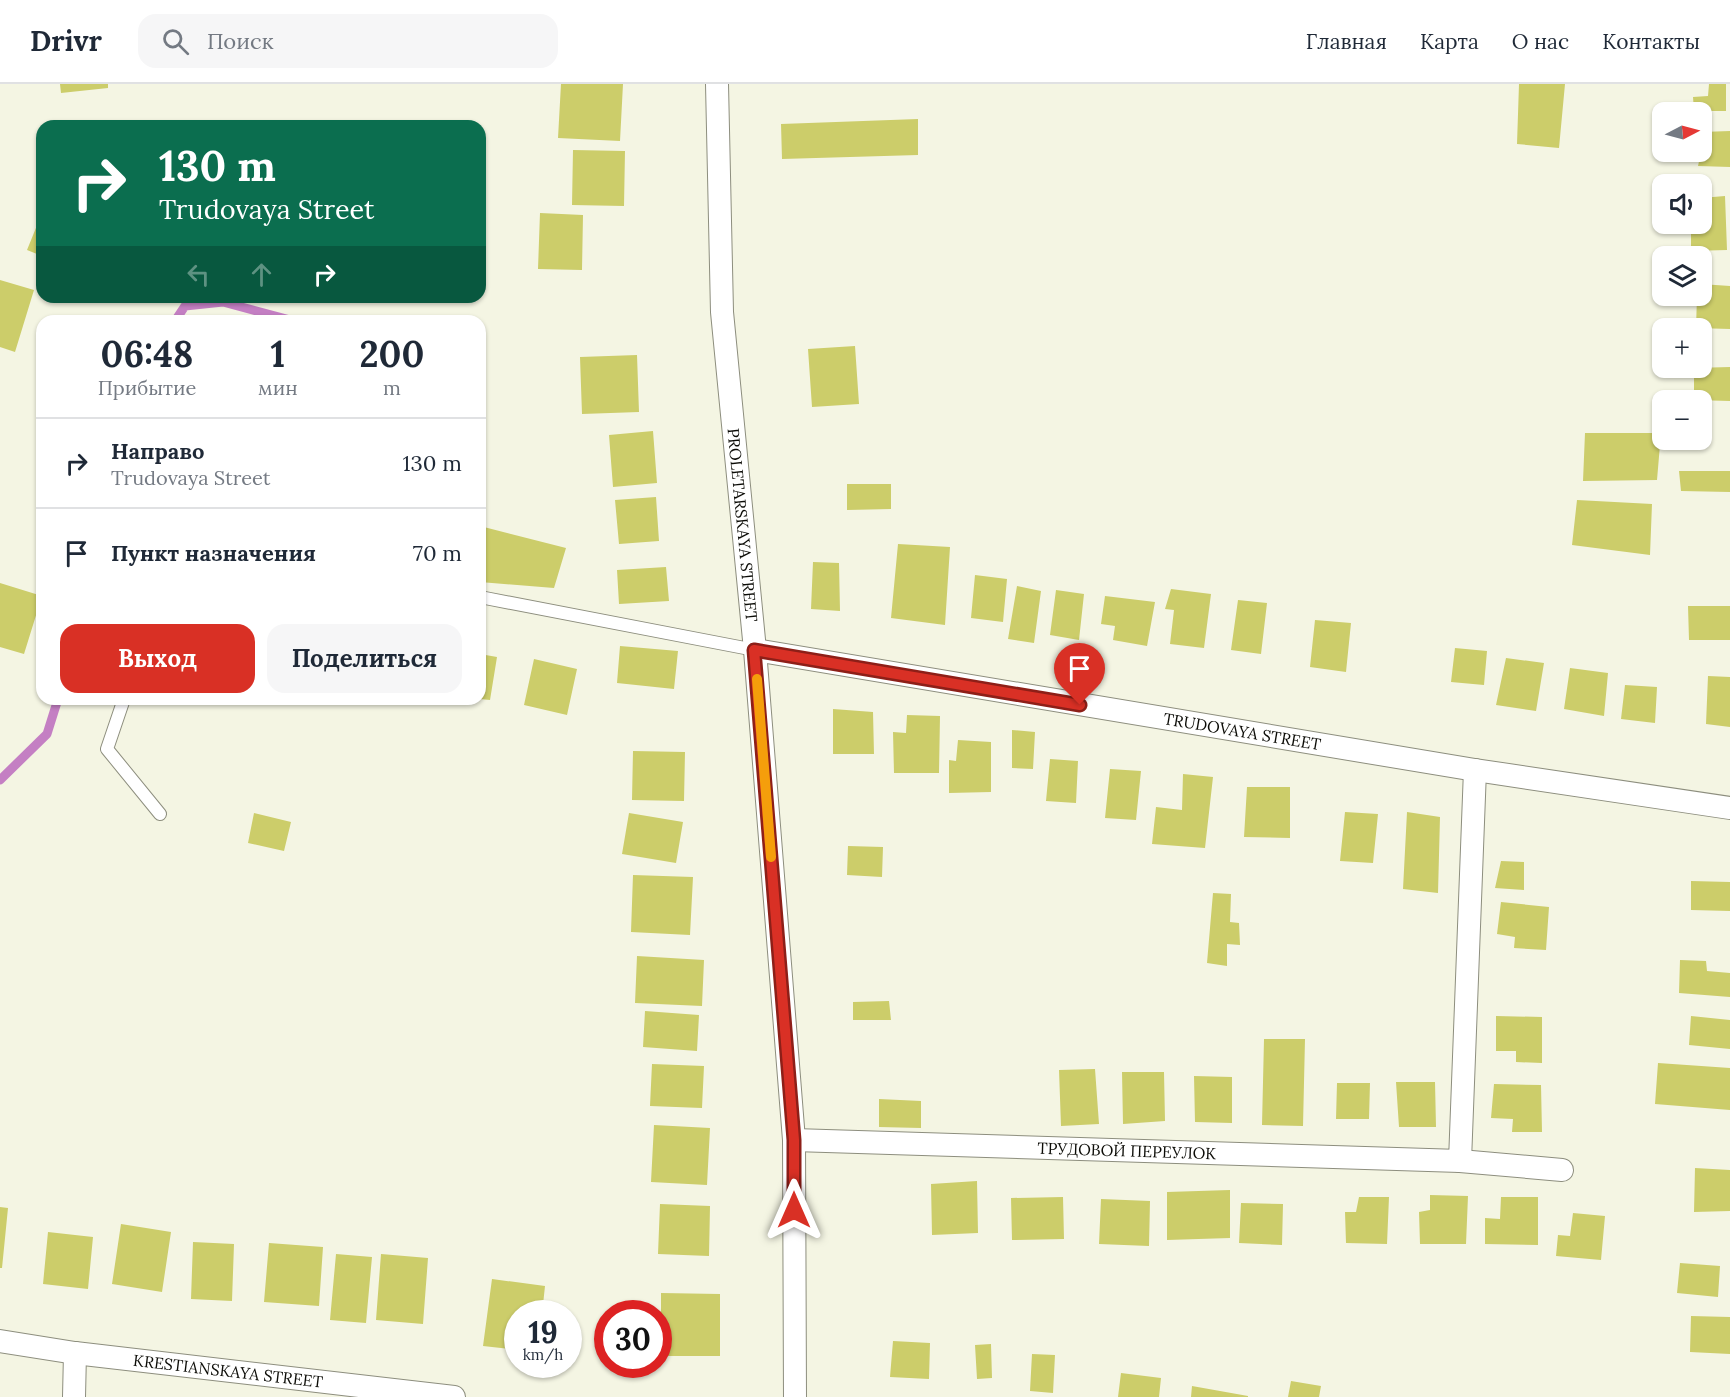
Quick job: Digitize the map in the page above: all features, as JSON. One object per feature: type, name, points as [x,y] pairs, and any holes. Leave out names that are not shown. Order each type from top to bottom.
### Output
[{"type":"street","name":"PROLETARSKAYA STREET","points":[[717,84],[722,312],[754,650],[794,1140],[795,1397]]},
{"type":"street","name":"TRUDOVAYA STREET","points":[[754,650],[1475,770],[1730,808]]},
{"type":"street","points":[[1460,1161],[1475,770]]},
{"type":"street","name":"ТРУДОВОЙ ПЕРЕУЛОК","points":[[794,1140],[1460,1161],[1562,1170]]},
{"type":"street","name":"KRESTIANSKAYA STREET","points":[[0,1341],[75,1353],[454,1397]]},
{"type":"street","points":[[74,1397],[75,1353]]},
{"type":"lane","points":[[486,598],[754,650]]},
{"type":"lane","points":[[122,705],[106,749],[160,814]]},
{"type":"building","points":[[60,84],[108,84],[108,88],[61,93]]},
{"type":"building","points":[[561,84],[623,84],[620,141],[558,138]]},
{"type":"building","points":[[1519,84],[1565,84],[1559,148],[1517,144]]},
{"type":"building","points":[[1709,84],[1726,84],[1726,111],[1712,111],[1712,102],[1693,102],[1693,97],[1708,96]]},
{"type":"building","points":[[918,119],[918,155],[782,159],[781,124]]},
{"type":"building","points":[[1730,131],[1730,167],[1698,166],[1699,162],[1712,162],[1712,132]]},
{"type":"building","points":[[573,150],[625,151],[624,206],[572,205]]},
{"type":"building","points":[[1725,196],[1727,250],[1712,250],[1712,246],[1691,246],[1691,234],[1712,234],[1712,197]]},
{"type":"building","points":[[540,213],[583,215],[582,270],[538,269]]},
{"type":"building","points":[[36,228],[36,254],[27,250]]},
{"type":"building","points":[[0,280],[34,290],[15,352],[0,347]]},
{"type":"building","points":[[1712,285],[1730,286],[1730,329],[1712,328],[1712,318],[1696,318],[1697,306],[1712,306]]},
{"type":"building","points":[[855,346],[859,404],[812,407],[808,349]]},
{"type":"building","points":[[637,355],[639,412],[582,414],[580,357]]},
{"type":"building","points":[[1730,367],[1730,401],[1712,400],[1712,390],[1694,390],[1694,378],[1712,378],[1712,368]]},
{"type":"building","points":[[653,431],[657,483],[613,487],[609,435]]},
{"type":"building","points":[[1585,433],[1652,433],[1652,450],[1660,450],[1657,480],[1583,481]]},
{"type":"building","points":[[1679,471],[1730,471],[1730,492],[1681,491]]},
{"type":"building","points":[[847,484],[891,484],[891,509],[847,510]]},
{"type":"building","points":[[656,497],[659,541],[619,544],[615,500]]},
{"type":"building","points":[[1577,500],[1652,504],[1650,555],[1572,545]]},
{"type":"building","points":[[486,528],[566,548],[554,588],[486,582]]},
{"type":"building","points":[[898,544],[950,547],[945,625],[891,618]]},
{"type":"building","points":[[813,562],[839,563],[840,611],[811,609]]},
{"type":"building","points":[[666,567],[669,601],[619,604],[617,570]]},
{"type":"building","points":[[975,575],[1007,579],[1003,622],[971,618]]},
{"type":"building","points":[[0,583],[36,594],[36,615],[24,654],[0,647]]},
{"type":"building","points":[[1017,586],[1041,591],[1034,643],[1008,639]]},
{"type":"building","points":[[1171,589],[1211,594],[1204,648],[1170,644],[1174,610],[1165,609]]},
{"type":"building","points":[[1056,590],[1084,594],[1079,640],[1050,635]]},
{"type":"building","points":[[1105,596],[1155,602],[1147,646],[1113,640],[1115,626],[1101,624]]},
{"type":"building","points":[[1238,600],[1267,603],[1261,654],[1231,650]]},
{"type":"building","points":[[1688,606],[1730,606],[1730,640],[1689,640]]},
{"type":"building","points":[[1315,620],[1351,623],[1346,672],[1310,667]]},
{"type":"building","points":[[620,646],[678,651],[674,689],[617,683]]},
{"type":"building","points":[[1455,648],[1487,651],[1484,685],[1451,682]]},
{"type":"building","points":[[486,655],[497,657],[490,700],[486,700]]},
{"type":"building","points":[[1506,658],[1544,663],[1536,711],[1496,705]]},
{"type":"building","points":[[534,659],[577,669],[567,715],[524,705]]},
{"type":"building","points":[[1570,668],[1608,673],[1604,716],[1564,709]]},
{"type":"building","points":[[1708,676],[1730,677],[1730,727],[1706,724]]},
{"type":"building","points":[[1625,685],[1657,687],[1655,723],[1621,719]]},
{"type":"building","points":[[833,709],[873,712],[874,754],[833,754]]},
{"type":"building","points":[[907,715],[940,716],[939,773],[894,773],[893,732],[906,733]]},
{"type":"building","points":[[1012,730],[1035,732],[1033,769],[1012,768]]},
{"type":"building","points":[[958,740],[991,742],[991,792],[949,793],[949,760],[956,761]]},
{"type":"building","points":[[633,751],[685,752],[684,801],[632,800]]},
{"type":"building","points":[[1050,759],[1078,761],[1076,803],[1046,801]]},
{"type":"building","points":[[1110,769],[1141,771],[1136,820],[1105,818]]},
{"type":"building","points":[[1183,774],[1213,777],[1205,848],[1152,844],[1156,807],[1182,810]]},
{"type":"building","points":[[1247,787],[1290,787],[1290,838],[1244,837]]},
{"type":"building","points":[[1345,812],[1378,814],[1373,863],[1340,861]]},
{"type":"building","points":[[1407,812],[1440,817],[1438,893],[1403,889]]},
{"type":"building","points":[[254,813],[291,822],[284,851],[248,843]]},
{"type":"building","points":[[629,813],[683,822],[676,863],[622,854]]},
{"type":"building","points":[[848,846],[883,847],[882,877],[847,875]]},
{"type":"building","points":[[1501,861],[1524,862],[1524,890],[1495,888]]},
{"type":"building","points":[[633,875],[693,877],[690,935],[631,932]]},
{"type":"building","points":[[1691,881],[1730,882],[1730,911],[1691,910]]},
{"type":"building","points":[[1213,893],[1231,894],[1230,922],[1239,923],[1240,945],[1227,944],[1227,966],[1207,963]]},
{"type":"building","points":[[1501,902],[1549,907],[1546,950],[1514,948],[1515,937],[1497,934]]},
{"type":"building","points":[[637,956],[704,960],[702,1006],[635,1003]]},
{"type":"building","points":[[1680,960],[1706,961],[1707,971],[1730,973],[1730,997],[1679,993]]},
{"type":"building","points":[[889,1001],[891,1020],[853,1020],[853,1002]]},
{"type":"building","points":[[645,1011],[699,1015],[697,1051],[643,1047]]},
{"type":"building","points":[[1496,1016],[1542,1017],[1542,1063],[1516,1062],[1516,1051],[1496,1051]]},
{"type":"building","points":[[1691,1016],[1730,1020],[1730,1049],[1689,1045]]},
{"type":"building","points":[[1264,1039],[1305,1039],[1303,1126],[1262,1125]]},
{"type":"building","points":[[1658,1063],[1730,1068],[1730,1110],[1655,1104]]},
{"type":"building","points":[[652,1064],[704,1066],[702,1108],[650,1106]]},
{"type":"building","points":[[1095,1069],[1099,1124],[1061,1126],[1059,1070]]},
{"type":"building","points":[[1122,1072],[1164,1072],[1165,1121],[1123,1124]]},
{"type":"building","points":[[1194,1076],[1232,1077],[1232,1123],[1195,1122]]},
{"type":"building","points":[[1396,1082],[1435,1082],[1436,1127],[1399,1127]]},
{"type":"building","points":[[1337,1083],[1370,1083],[1369,1119],[1336,1119]]},
{"type":"building","points":[[1494,1084],[1541,1085],[1542,1132],[1512,1132],[1513,1119],[1491,1118]]},
{"type":"building","points":[[879,1099],[921,1101],[921,1128],[879,1127]]},
{"type":"building","points":[[654,1125],[710,1128],[707,1185],[651,1182]]},
{"type":"building","points":[[1695,1168],[1730,1170],[1730,1211],[1694,1212]]},
{"type":"building","points":[[977,1181],[978,1233],[932,1235],[931,1184]]},
{"type":"building","points":[[1230,1190],[1230,1238],[1167,1240],[1167,1192]]},
{"type":"building","points":[[1430,1195],[1468,1196],[1466,1244],[1420,1244],[1419,1212],[1430,1210]]},
{"type":"building","points":[[1063,1197],[1064,1239],[1012,1240],[1011,1198]]},
{"type":"building","points":[[1359,1197],[1389,1197],[1387,1244],[1346,1243],[1345,1212],[1356,1212]]},
{"type":"building","points":[[1501,1197],[1538,1197],[1538,1245],[1485,1244],[1485,1218],[1500,1219]]},
{"type":"building","points":[[1101,1199],[1150,1201],[1149,1246],[1099,1244]]},
{"type":"building","points":[[1241,1203],[1283,1204],[1282,1245],[1239,1243]]},
{"type":"building","points":[[660,1204],[710,1206],[709,1256],[658,1254]]},
{"type":"building","points":[[0,1207],[8,1208],[2,1268],[0,1268]]},
{"type":"building","points":[[1573,1213],[1605,1216],[1601,1260],[1556,1256],[1558,1235],[1570,1236]]},
{"type":"building","points":[[121,1224],[171,1232],[162,1292],[112,1284]]},
{"type":"building","points":[[48,1232],[93,1237],[88,1289],[43,1284]]},
{"type":"building","points":[[193,1242],[234,1244],[232,1301],[191,1299]]},
{"type":"building","points":[[269,1243],[323,1247],[319,1306],[264,1302]]},
{"type":"building","points":[[336,1254],[372,1257],[366,1323],[330,1320]]},
{"type":"building","points":[[381,1254],[428,1258],[423,1324],[376,1320]]},
{"type":"building","points":[[1680,1263],[1720,1266],[1718,1297],[1677,1293]]},
{"type":"building","points":[[492,1279],[545,1286],[544,1300],[504,1300],[504,1348],[483,1346]]},
{"type":"building","points":[[661,1293],[720,1294],[720,1356],[672,1356],[672,1300],[661,1300]]},
{"type":"building","points":[[1691,1316],[1730,1317],[1730,1354],[1690,1352]]},
{"type":"building","points":[[893,1341],[930,1343],[929,1379],[890,1377]]},
{"type":"building","points":[[991,1344],[992,1378],[977,1379],[975,1345]]},
{"type":"building","points":[[1032,1354],[1055,1355],[1053,1393],[1030,1391]]},
{"type":"building","points":[[1121,1373],[1161,1378],[1159,1397],[1118,1397]]},
{"type":"building","points":[[1291,1381],[1321,1386],[1319,1397],[1288,1397]]},
{"type":"building","points":[[1192,1386],[1248,1396],[1248,1397],[1191,1397]]},
{"type":"waterway","points":[[179,315],[185,306],[214,303]]},
{"type":"waterway","points":[[227,303],[272,315]]},
{"type":"waterway","points":[[0,780],[47,734],[56,705]]},
{"type":"slow traffic","points":[[757,679],[771,857]]},
{"type":"route","points":[[794,1210],[794,1140],[754,650],[1080,705]]}]
